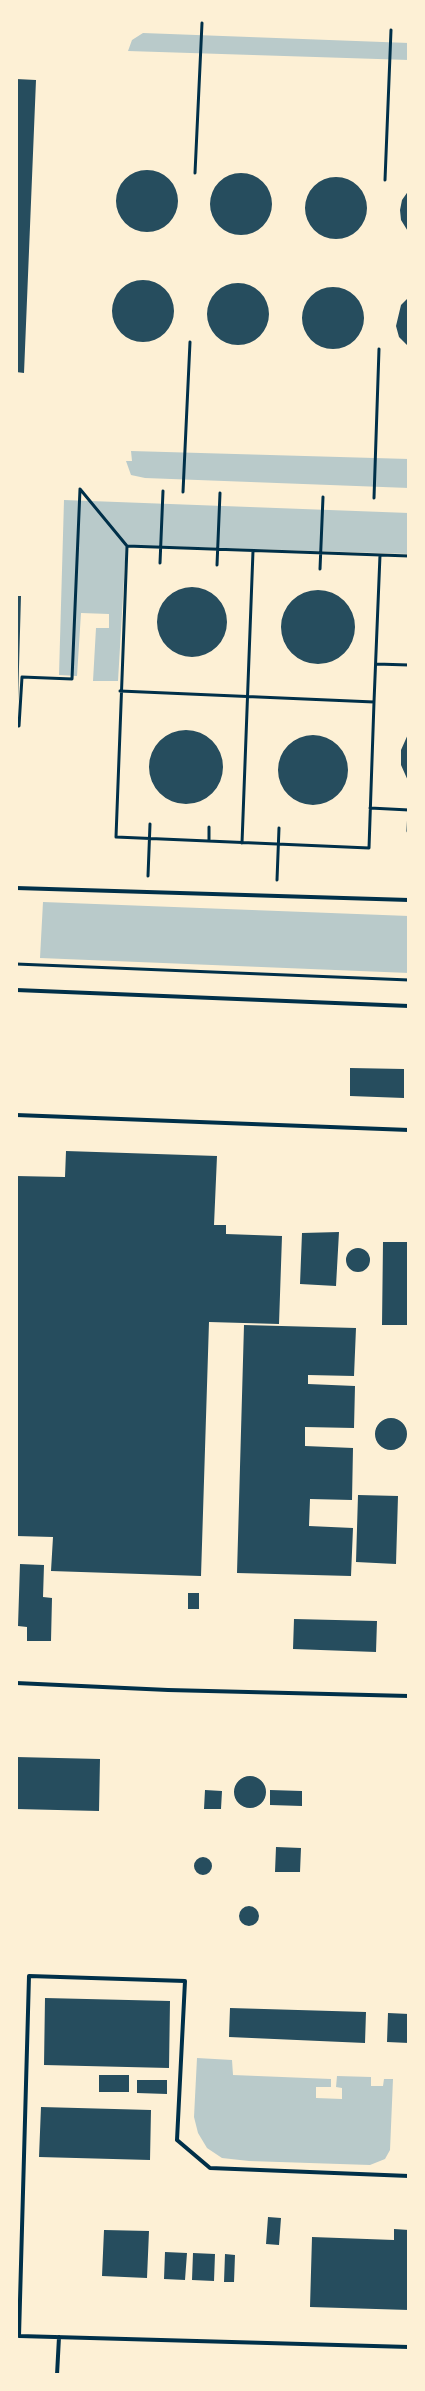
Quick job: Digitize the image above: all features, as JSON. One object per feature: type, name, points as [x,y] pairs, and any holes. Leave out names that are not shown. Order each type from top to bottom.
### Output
[{"type":"lane","points":[[16,888],[409,900]]},
{"type":"lane","points":[[16,990],[409,1006]]},
{"type":"lane","points":[[16,1115],[409,1130]]},
{"type":"lane","points":[[16,1682],[168,1690],[409,1696]]},
{"type":"lane","points":[[409,2176],[210,2168],[177,2140],[185,1981],[29,1976],[18,2336],[409,2347]]},
{"type":"lane","points":[[57,2375],[59,2337]]},
{"type":"path","points":[[195,174],[202,23]]},
{"type":"path","points":[[385,180],[391,30]]},
{"type":"path","points":[[183,492],[190,342]]},
{"type":"path","points":[[374,498],[379,349]]},
{"type":"path","points":[[16,726],[19,726],[22,677],[72,680],[80,489],[127,546],[120,691],[116,837],[278,846],[369,848],[380,555]]},
{"type":"path","points":[[160,563],[163,491]]},
{"type":"path","points":[[217,565],[220,493]]},
{"type":"path","points":[[320,569],[323,496]]},
{"type":"path","points":[[127,546],[409,556]]},
{"type":"path","points":[[242,843],[253,551]]},
{"type":"path","points":[[376,664],[409,665]]},
{"type":"path","points":[[120,691],[374,702]]},
{"type":"path","points":[[370,808],[409,810],[408,832]]},
{"type":"path","points":[[148,876],[150,824]]},
{"type":"path","points":[[209,826],[209,841]]},
{"type":"path","points":[[277,881],[279,828]]},
{"type":"path","points":[[16,964],[409,980]]},
{"type":"shaded area","points":[[143,33],[409,43],[409,60],[128,51],[132,40]]},
{"type":"shaded area","points":[[131,451],[409,459],[409,488],[145,478],[131,475],[126,461],[132,461]]},
{"type":"shaded area","points":[[64,500],[409,513],[409,554],[126,545],[118,681],[93,681],[96,628],[109,628],[109,614],[81,613],[77,676],[59,675]]},
{"type":"shaded area","points":[[43,902],[409,916],[409,973],[40,958]]},
{"type":"shaded area","points":[[197,2058],[232,2060],[233,2075],[331,2079],[331,2087],[316,2087],[316,2098],[342,2099],[342,2088],[336,2087],[337,2076],[371,2077],[371,2086],[383,2086],[384,2079],[393,2079],[390,2150],[385,2159],[370,2165],[249,2161],[222,2158],[207,2148],[198,2133],[194,2117]]},
{"type":"building","points":[[16,79],[36,80],[24,373],[16,372]]},
{"type":"building","points":[[141,170],[153,170],[169,179],[176,189],[178,201],[176,213],[169,223],[153,232],[141,232],[130,227],[121,218],[116,207],[116,195],[121,184],[130,175]]},
{"type":"building","points":[[235,173],[247,173],[263,182],[270,192],[272,204],[270,216],[263,226],[247,235],[235,235],[224,230],[215,221],[210,210],[210,198],[215,187],[224,178]]},
{"type":"building","points":[[330,177],[342,177],[358,186],[365,196],[367,208],[365,220],[358,230],[342,239],[330,239],[319,234],[310,225],[305,214],[305,202],[310,191],[319,182]]},
{"type":"building","points":[[409,190],[409,233],[401,220],[400,210],[402,200]]},
{"type":"building","points":[[137,280],[149,280],[165,289],[172,299],[174,311],[172,323],[165,333],[149,342],[137,342],[126,337],[117,328],[112,317],[112,305],[117,294],[126,285]]},
{"type":"building","points":[[232,283],[244,283],[260,292],[267,302],[269,314],[267,326],[260,336],[244,345],[232,345],[221,340],[212,331],[207,320],[207,308],[212,297],[221,288]]},
{"type":"building","points":[[327,287],[339,287],[355,296],[362,306],[364,318],[362,330],[355,340],[339,349],[327,349],[316,344],[307,335],[302,324],[302,312],[307,301],[316,292]]},
{"type":"building","points":[[409,297],[409,347],[399,337],[396,326],[401,305]]},
{"type":"building","points":[[192,587],[205,590],[217,597],[224,609],[227,622],[224,635],[217,647],[205,654],[192,657],[179,654],[167,647],[160,635],[157,622],[160,609],[167,597],[179,590]]},
{"type":"building","points":[[318,590],[332,593],[344,601],[352,613],[355,627],[352,641],[344,653],[332,661],[318,664],[304,661],[292,653],[284,641],[281,627],[284,613],[292,601],[304,593]]},
{"type":"building","points":[[16,596],[21,596],[18,702],[16,702]]},
{"type":"building","points":[[186,730],[200,733],[212,741],[220,753],[223,767],[220,781],[212,793],[200,801],[186,804],[172,801],[160,793],[152,781],[149,767],[152,753],[160,741],[172,733]]},
{"type":"building","points":[[409,732],[409,783],[401,765],[401,750]]},
{"type":"building","points":[[313,735],[326,738],[338,745],[345,757],[348,770],[345,783],[338,795],[326,802],[313,805],[300,802],[288,795],[281,783],[278,770],[281,757],[288,745],[300,738]]},
{"type":"building","points":[[350,1068],[404,1069],[404,1098],[350,1096]]},
{"type":"building","points":[[66,1151],[217,1156],[214,1225],[226,1225],[226,1234],[282,1236],[279,1324],[209,1322],[201,1576],[51,1571],[53,1537],[16,1536],[16,1176],[65,1177]]},
{"type":"building","points":[[339,1232],[336,1286],[300,1284],[302,1233]]},
{"type":"building","points":[[383,1242],[409,1242],[409,1325],[382,1325]]},
{"type":"building","points":[[358,1248],[363,1249],[369,1255],[369,1265],[363,1271],[358,1272],[353,1271],[347,1265],[346,1260],[347,1255],[353,1249]]},
{"type":"building","points":[[244,1325],[356,1328],[354,1376],[308,1375],[308,1384],[355,1386],[354,1428],[305,1427],[305,1446],[353,1448],[352,1500],[310,1499],[309,1526],[353,1528],[351,1576],[237,1573]]},
{"type":"building","points":[[391,1418],[397,1419],[402,1423],[406,1428],[406,1440],[402,1445],[397,1449],[391,1450],[385,1449],[380,1445],[376,1440],[375,1434],[376,1428],[380,1423],[385,1419]]},
{"type":"building","points":[[358,1495],[398,1496],[396,1564],[356,1562]]},
{"type":"building","points":[[20,1564],[44,1565],[43,1597],[52,1598],[51,1641],[27,1641],[27,1627],[18,1626]]},
{"type":"building","points":[[188,1593],[199,1593],[199,1609],[188,1609]]},
{"type":"building","points":[[294,1619],[377,1621],[376,1652],[293,1649]]},
{"type":"building","points":[[16,1757],[100,1759],[99,1811],[16,1809]]},
{"type":"building","points":[[250,1776],[256,1777],[261,1781],[265,1786],[265,1798],[261,1803],[256,1807],[250,1808],[244,1807],[239,1803],[235,1798],[234,1792],[235,1786],[239,1781],[244,1777]]},
{"type":"building","points":[[205,1790],[222,1791],[221,1809],[204,1809]]},
{"type":"building","points":[[270,1790],[302,1791],[302,1806],[270,1805]]},
{"type":"building","points":[[276,1847],[301,1848],[300,1872],[275,1872]]},
{"type":"building","points":[[203,1857],[211,1862],[212,1866],[207,1874],[203,1875],[195,1870],[194,1866],[199,1858]]},
{"type":"building","points":[[245,1906],[253,1906],[259,1912],[259,1920],[253,1926],[245,1926],[239,1920],[239,1912]]},
{"type":"building","points":[[45,1998],[170,2001],[169,2068],[44,2065]]},
{"type":"building","points":[[230,2008],[366,2012],[365,2043],[229,2037]]},
{"type":"building","points":[[388,2013],[409,2014],[409,2043],[387,2042]]},
{"type":"building","points":[[99,2075],[129,2075],[129,2092],[99,2092]]},
{"type":"building","points":[[137,2080],[167,2080],[167,2094],[137,2093]]},
{"type":"building","points":[[41,2107],[151,2110],[150,2160],[39,2157]]},
{"type":"building","points":[[268,2217],[281,2218],[279,2245],[266,2244]]},
{"type":"building","points":[[394,2229],[409,2230],[409,2310],[310,2307],[312,2237],[394,2240]]},
{"type":"building","points":[[104,2230],[149,2231],[147,2278],[102,2276]]},
{"type":"building","points":[[165,2252],[187,2253],[185,2280],[164,2279]]},
{"type":"building","points":[[193,2253],[215,2254],[214,2281],[192,2280]]},
{"type":"building","points":[[225,2254],[235,2255],[234,2282],[224,2282]]}]
